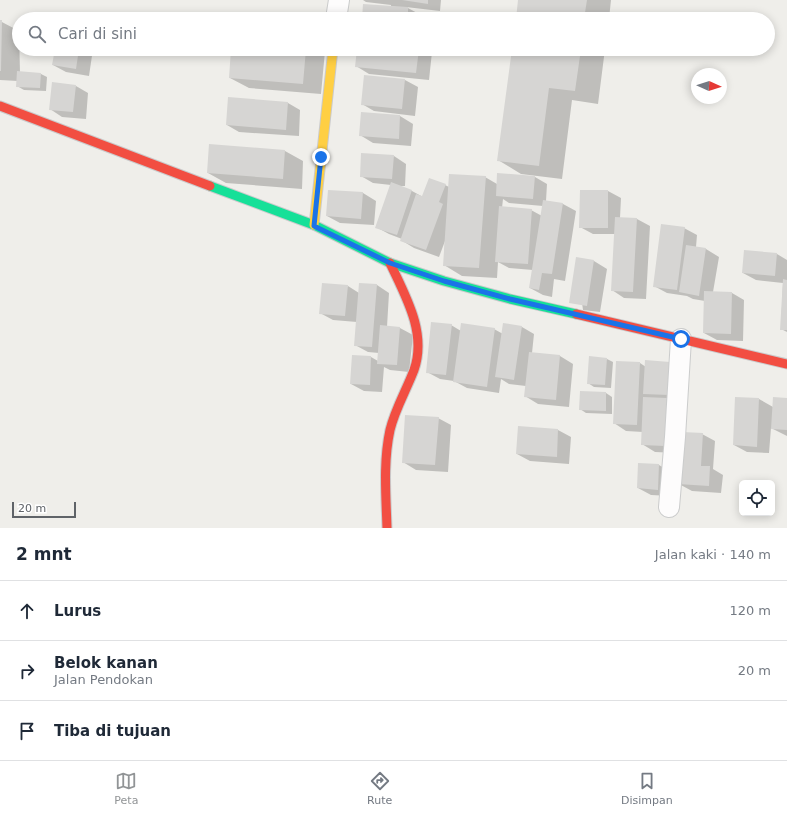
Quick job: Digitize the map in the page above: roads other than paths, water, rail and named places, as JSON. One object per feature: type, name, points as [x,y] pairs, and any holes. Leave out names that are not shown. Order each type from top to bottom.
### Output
[{"type":"main road","points":[[314,226],[332,56]]},
{"type":"main road","points":[[0,106],[314,226],[390,263],[444,281],[510,299],[787,364]]},
{"type":"main road","points":[[387,528],[386,457],[393,419],[415,370],[418,351],[416,323],[390,263]]},
{"type":"street","points":[[337,12],[338,0]]},
{"type":"street","points":[[669,507],[676,429],[681,339]]}]
